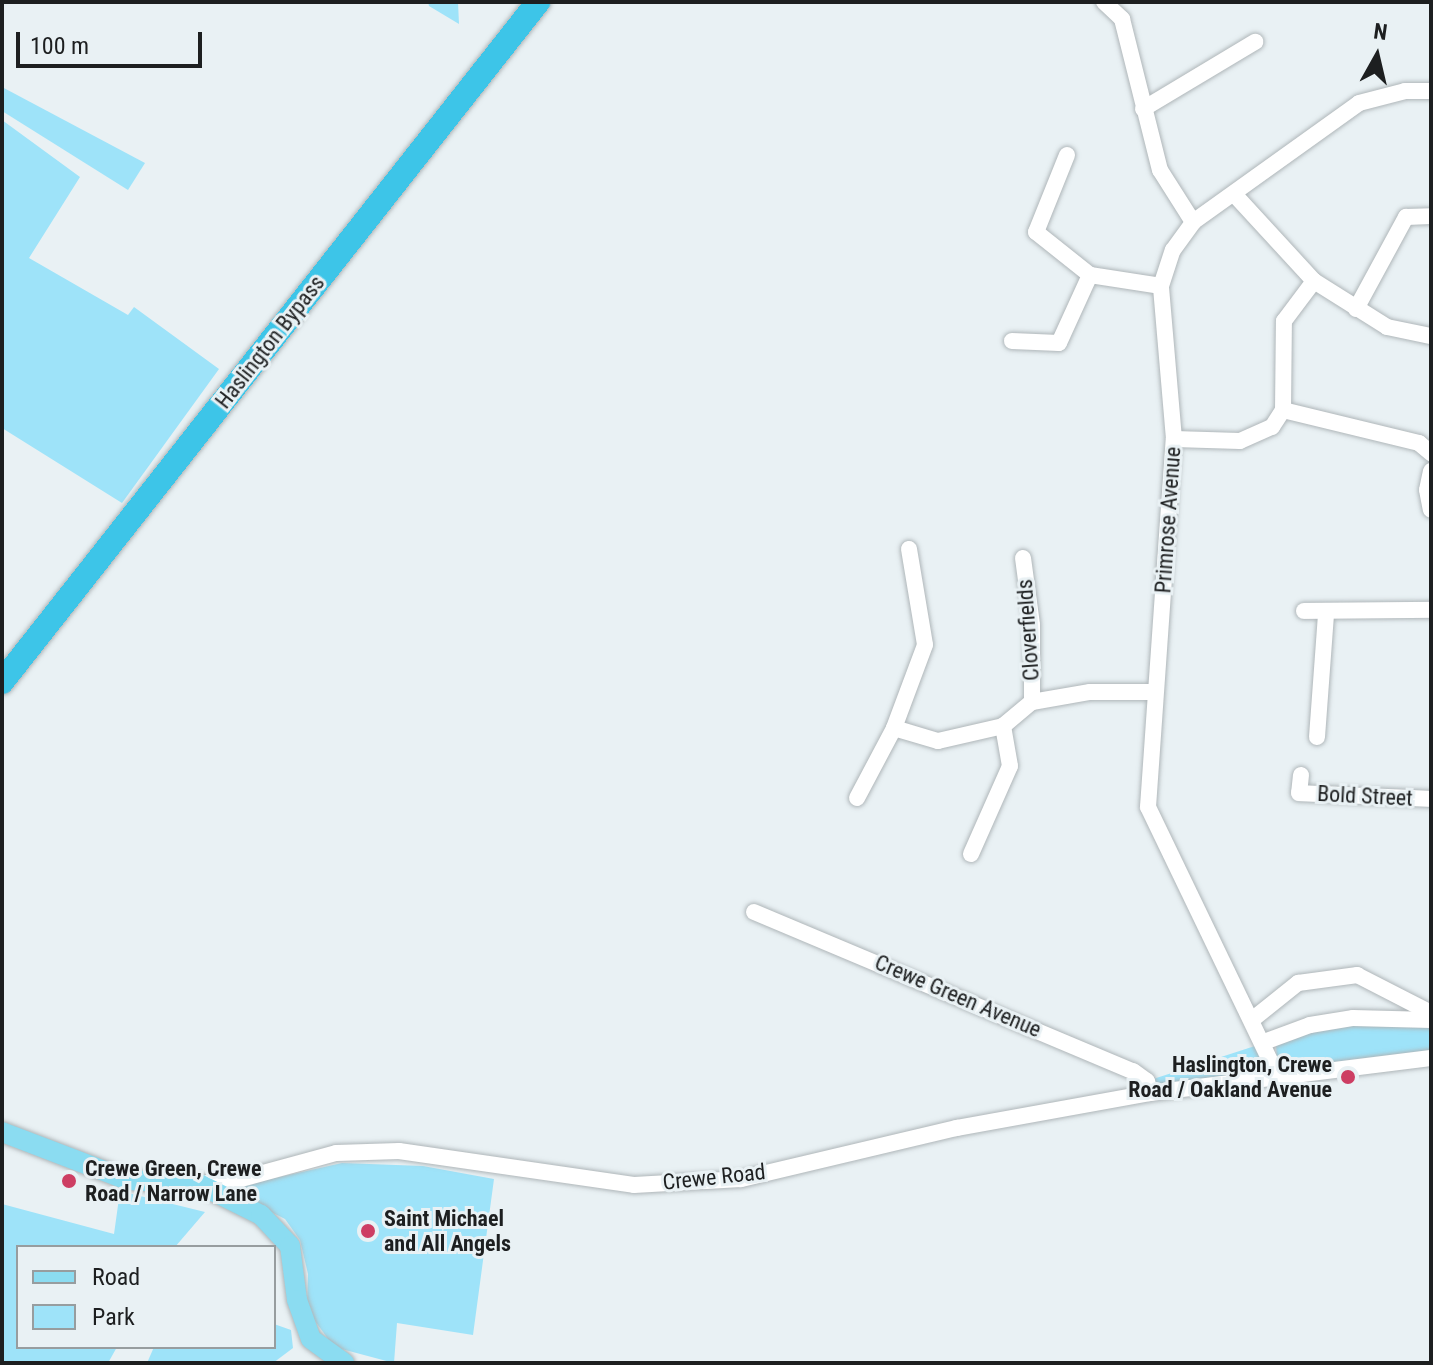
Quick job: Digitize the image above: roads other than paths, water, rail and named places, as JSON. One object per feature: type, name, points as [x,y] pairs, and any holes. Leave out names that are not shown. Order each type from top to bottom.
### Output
[{"type":"highway","name":"Haslington Bypass","points":[[2,682],[538,2]]},
{"type":"main road","name":"Crewe Road","points":[[2,1132],[128,1180],[199,1184]]},
{"type":"main road","points":[[199,1184],[261,1215],[281,1232],[290,1246],[297,1300],[311,1339],[344,1363]]},
{"type":"street","points":[[1104,2],[1122,19],[1160,170],[1193,222]]},
{"type":"street","points":[[1143,109],[1255,42]]},
{"type":"street","name":"Primrose Avenue","points":[[1277,1075],[1253,1019],[1148,807],[1174,439],[1161,286],[1173,250],[1193,222],[1359,103],[1405,91],[1431,91]]},
{"type":"street","points":[[1067,155],[1036,232],[1090,275],[1161,286]]},
{"type":"street","points":[[1234,194],[1314,281],[1387,327],[1431,336]]},
{"type":"street","points":[[1356,309],[1406,217],[1431,216]]},
{"type":"street","points":[[1012,341],[1059,343],[1090,275]]},
{"type":"street","points":[[1174,439],[1240,441],[1272,427],[1283,410],[1284,321],[1314,281]]},
{"type":"street","points":[[1283,410],[1419,443],[1431,453]]},
{"type":"street","points":[[1431,471],[1427,490],[1431,510]]},
{"type":"street","points":[[857,798],[894,728],[925,645],[909,549]]},
{"type":"street","name":"Cloverfields","points":[[1023,558],[1032,625],[1032,702]]},
{"type":"street","points":[[1304,611],[1431,610]]},
{"type":"street","points":[[1317,737],[1326,613]]},
{"type":"street","name":"Cloverfields","points":[[894,728],[938,741],[1003,726],[1032,702],[1090,692],[1155,692]]},
{"type":"street","points":[[971,854],[1010,766],[1003,726]]},
{"type":"street","name":"Bold Street","points":[[1301,775],[1299,793],[1431,799]]},
{"type":"street","name":"Crewe Green Avenue","points":[[754,912],[1133,1071],[1147,1081],[1150,1093]]},
{"type":"street","points":[[1253,1019],[1298,983],[1357,975],[1431,1013]]},
{"type":"street","points":[[1264,1042],[1310,1025],[1353,1018],[1431,1020]]},
{"type":"street","name":"Crewe Road","points":[[199,1184],[241,1179],[336,1153],[399,1151],[634,1185],[741,1179],[957,1128],[1150,1093],[1431,1058]]},
{"type":"place","name":"Haslington, Crewe Road / Oakland Avenue","points":[[1348,1077]]},
{"type":"place","name":"Crewe Green, Crewe Road / Narrow Lane","points":[[69,1181]]},
{"type":"place","name":"Saint Michael and All Angels","points":[[368,1231]]}]
